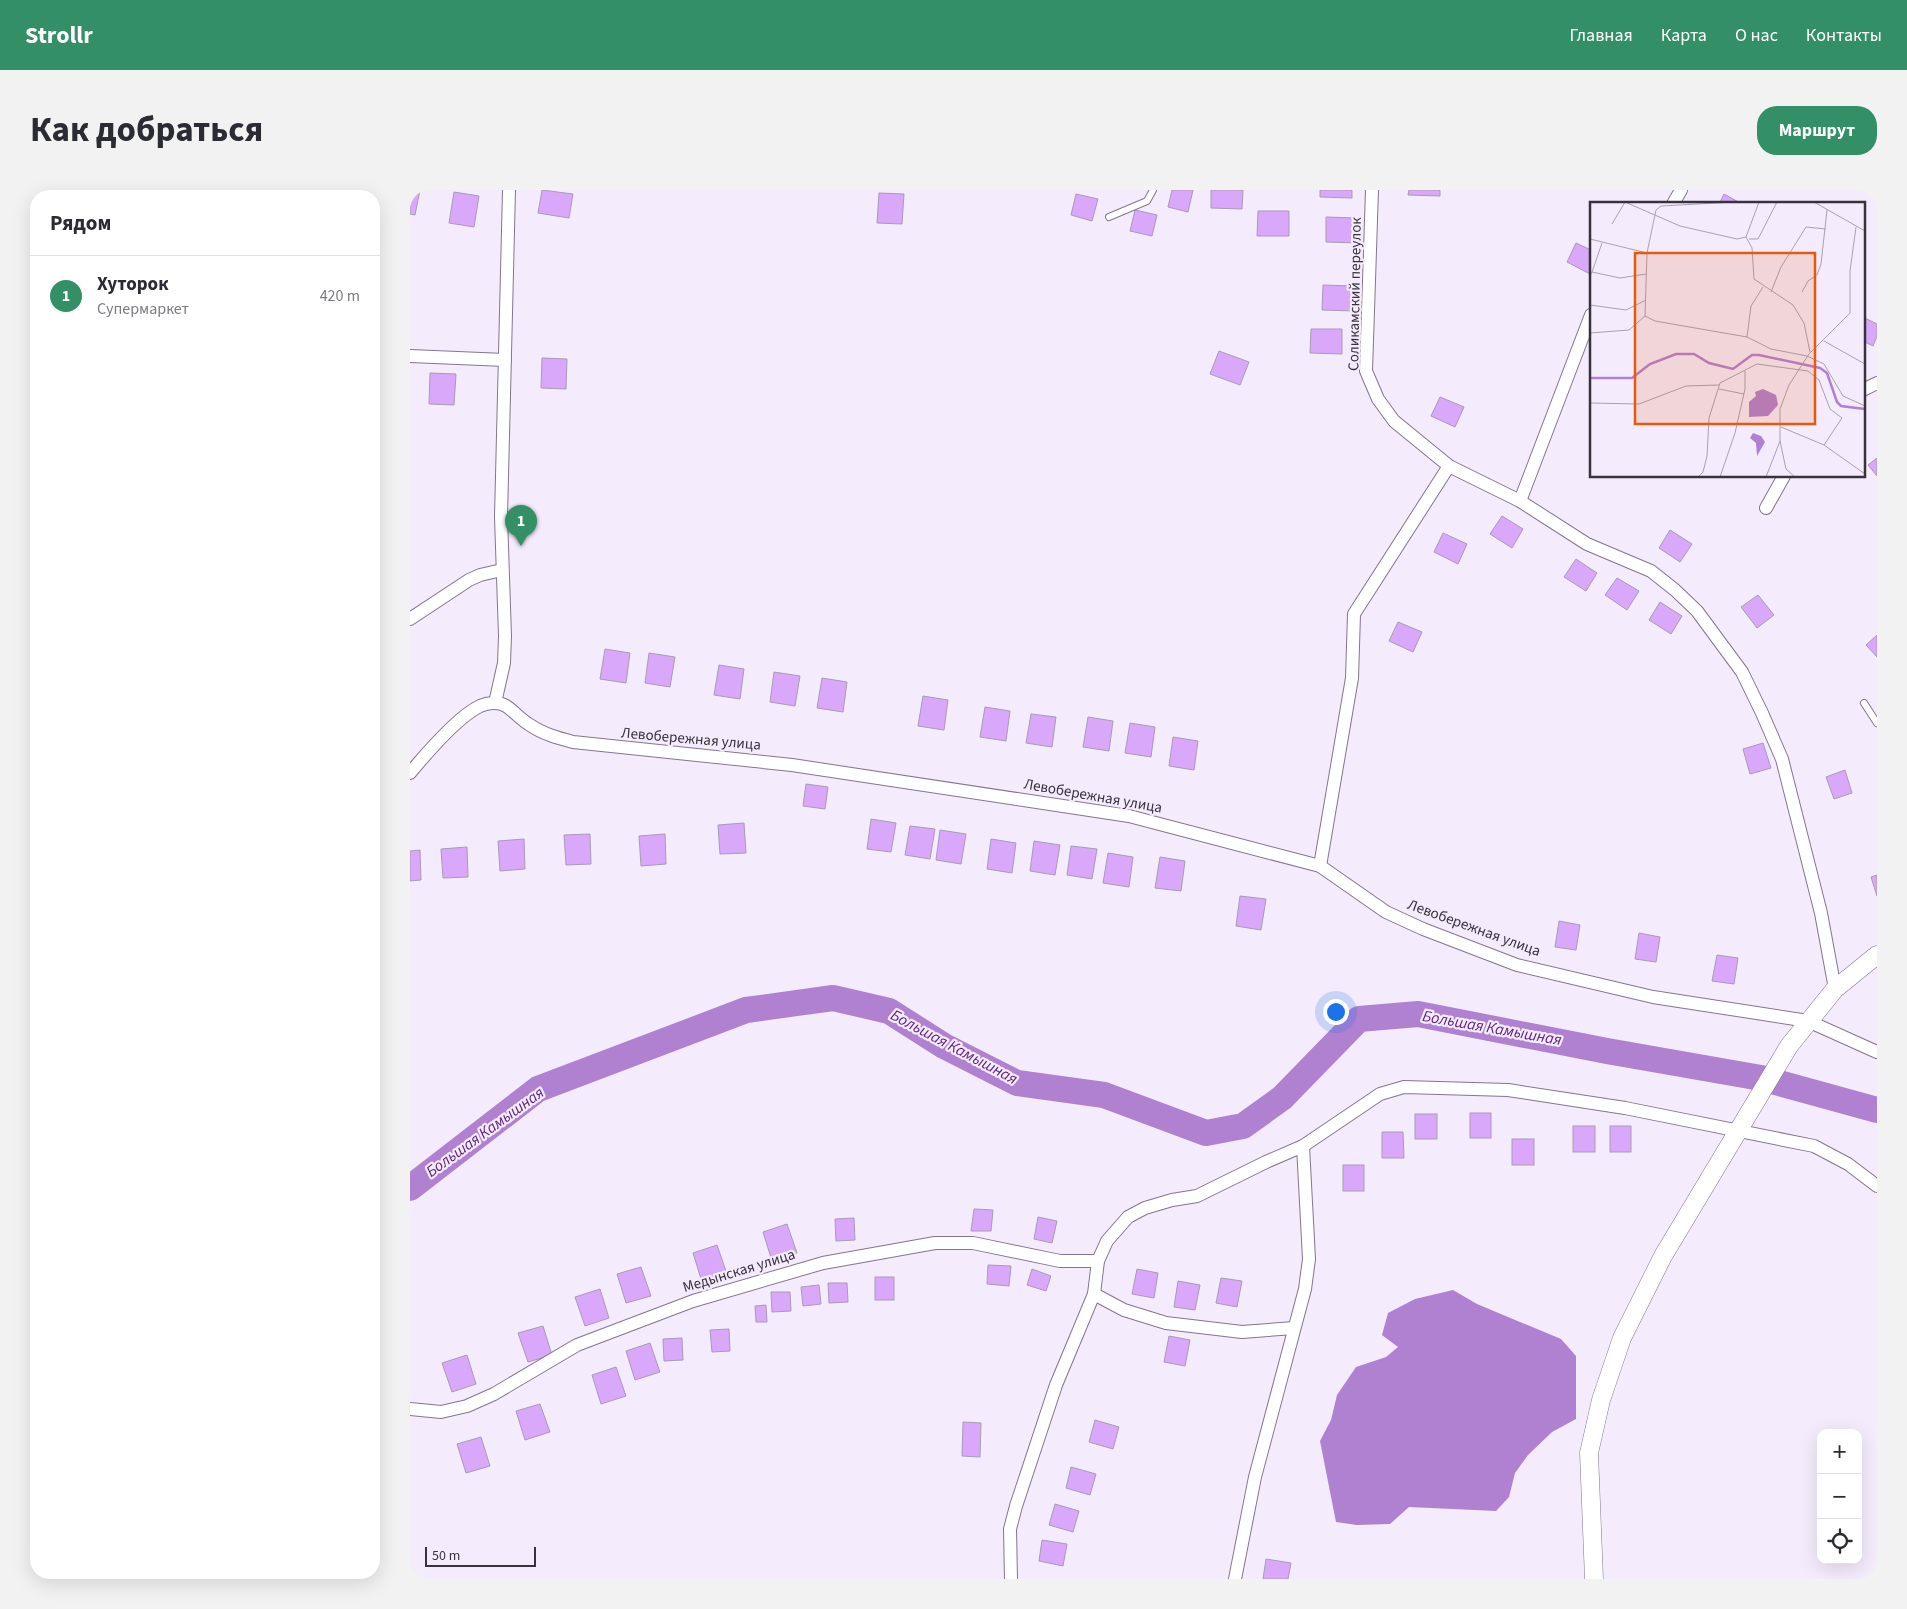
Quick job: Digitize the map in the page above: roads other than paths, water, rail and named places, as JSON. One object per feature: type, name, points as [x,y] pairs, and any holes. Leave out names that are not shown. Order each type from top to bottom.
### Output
[{"type":"street","points":[[410,773],[470,712],[481,706],[495,703],[504,663],[505,636],[501,517],[508,190]]},
{"type":"street","name":"Соликамский переулок","points":[[1372,190],[1366,371],[1378,399],[1394,421],[1449,466],[1520,501],[1587,544],[1651,571],[1697,611],[1742,672],[1782,759],[1821,913],[1835,989]]},
{"type":"street","points":[[1674,202],[1681,190]]},
{"type":"street","points":[[1520,501],[1590,318]]},
{"type":"street","points":[[410,356],[505,360]]},
{"type":"street","points":[[1864,390],[1877,383]]},
{"type":"street","points":[[1320,866],[1352,678],[1354,614],[1449,466]]},
{"type":"street","points":[[1766,508],[1783,478]]},
{"type":"street","points":[[410,619],[469,580],[480,575],[502,570]]},
{"type":"street","name":"Левобережная улица","points":[[495,703],[505,705],[528,725],[547,734],[573,742],[792,765],[1129,816],[1320,866],[1386,912],[1423,929],[1517,965],[1653,997],[1808,1020],[1877,1052]]},
{"type":"street","points":[[1594,1579],[1589,1453],[1601,1400],[1622,1338],[1663,1256],[1788,1046],[1835,989],[1877,955]]},
{"type":"street","points":[[1010,1579],[1010,1529],[1016,1506],[1056,1386],[1094,1294],[1098,1261],[1107,1241],[1128,1217],[1145,1208],[1172,1200],[1197,1196],[1303,1146],[1380,1094],[1404,1087],[1508,1090],[1626,1108],[1814,1146],[1848,1164],[1877,1186]]},
{"type":"street","points":[[1235,1579],[1255,1477],[1305,1289],[1309,1259],[1303,1146]]},
{"type":"street","name":"Медынская улица","points":[[410,1409],[441,1412],[466,1406],[494,1394],[577,1345],[693,1301],[823,1263],[935,1243],[972,1243],[1060,1261],[1098,1261]]},
{"type":"street","points":[[1094,1294],[1124,1310],[1166,1323],[1242,1332],[1294,1328]]},
{"type":"lane","points":[[1109,217],[1147,202],[1153,190]]},
{"type":"lane","points":[[1864,703],[1877,722]]},
{"type":"waterway","name":"Большая Камышная","points":[[410,1188],[538,1089],[746,1010],[833,998],[889,1011],[944,1046],[1017,1083],[1104,1095],[1206,1133],[1243,1126],[1282,1098],[1359,1019],[1418,1014],[1607,1051],[1761,1078],[1877,1110]]},
{"type":"place","name":"Хуторок","points":[[521,546]]}]
